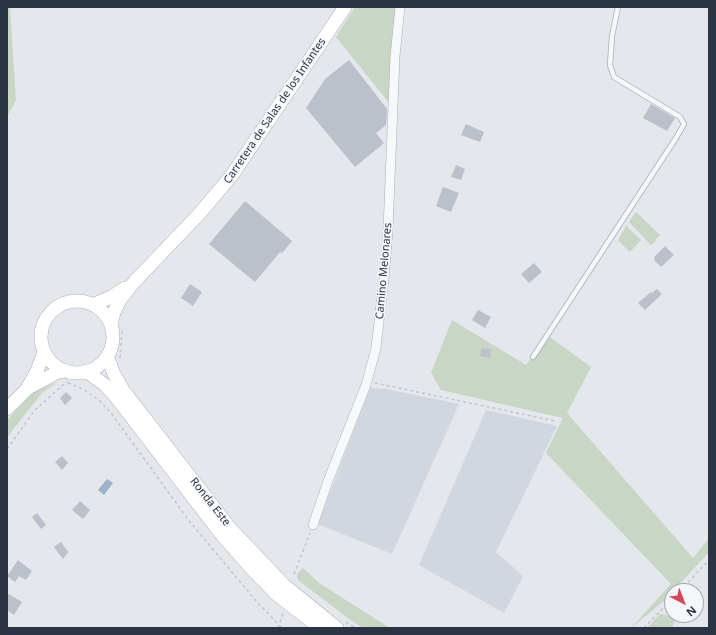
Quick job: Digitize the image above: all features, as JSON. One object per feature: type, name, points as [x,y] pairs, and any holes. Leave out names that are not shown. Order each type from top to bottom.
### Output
[{"type":"main road","name":"Carretera de Salas de los Infantes","points":[[112,322],[120,300],[135,281],[200,213],[232,175],[345,7]]},
{"type":"main road","name":"Carretera de Salas de los Infantes","points":[[93,305],[113,296],[135,281]]},
{"type":"main road","points":[[7,409],[28,388],[56,373],[67,375],[86,371],[98,366],[107,356],[113,336],[112,322],[104,313],[93,305],[84,302],[74,301],[64,303],[52,312],[44,324],[41,333],[41,343],[44,352],[52,363],[67,375]]},
{"type":"main road","points":[[28,388],[37,371],[44,352]]},
{"type":"main road","name":"Ronda Este","points":[[107,356],[114,374],[123,390],[230,528],[284,585],[341,624]]},
{"type":"main road","name":"Ronda Este","points":[[86,371],[105,385],[116,397],[221,534],[250,567],[275,592],[320,628]]},
{"type":"street","name":"Camino Melonares","points":[[313,525],[328,481],[367,381],[376,348],[388,230],[395,56],[400,7]]},
{"type":"lane","points":[[533,357],[684,124],[680,117],[614,77],[610,65],[612,36],[618,7]]},
{"type":"path","points":[[112,322],[120,327],[122,332],[120,361]]},
{"type":"path","points":[[7,449],[35,410],[63,385],[67,375],[100,401],[190,522],[278,627],[282,628]]},
{"type":"path","points":[[367,381],[555,421]]},
{"type":"path","points":[[294,574],[313,525]]},
{"type":"path","points":[[687,583],[709,560]]},
{"type":"path","points":[[644,628],[664,608]]},
{"type":"path","points":[[278,627],[283,611]]},
{"type":"path","points":[[341,624],[355,628]]},
{"type":"shaded area","points":[[370,388],[386,389],[459,404],[392,554],[318,524]]},
{"type":"shaded area","points":[[486,410],[557,426],[496,552],[523,576],[504,613],[419,565]]},
{"type":"green space","points":[[7,7],[10,7],[16,100],[7,117]]},
{"type":"green space","points":[[355,7],[398,7],[390,104],[336,37]]},
{"type":"green space","points":[[636,212],[660,235],[651,245],[629,222]]},
{"type":"green space","points":[[626,226],[641,240],[630,252],[618,240]]},
{"type":"green space","points":[[452,320],[526,365],[547,335],[591,367],[567,413],[693,558],[709,538],[709,552],[681,583],[670,583],[546,453],[563,418],[441,390],[431,373]]},
{"type":"green space","points":[[58,382],[42,393],[7,437],[7,420],[35,391]]},
{"type":"green space","points":[[303,568],[319,583],[390,628],[363,628],[349,619],[298,580],[297,574]]},
{"type":"green space","points":[[664,592],[664,601],[631,628]]},
{"type":"green space","points":[[660,614],[664,615],[664,623],[674,623],[672,628],[647,628]]},
{"type":"water","points":[[107,479],[113,483],[104,495],[98,490]]},
{"type":"building","points":[[349,60],[387,109],[386,125],[376,133],[384,143],[355,167],[306,108],[325,79]]},
{"type":"building","points":[[651,104],[675,118],[667,131],[643,118]]},
{"type":"building","points":[[466,124],[484,132],[480,142],[461,135]]},
{"type":"building","points":[[456,165],[465,169],[461,180],[451,177]]},
{"type":"building","points":[[443,187],[459,193],[451,212],[436,206]]},
{"type":"building","points":[[245,201],[292,241],[282,253],[280,252],[255,282],[209,244]]},
{"type":"building","points":[[665,246],[674,255],[661,267],[654,260],[654,257]]},
{"type":"building","points":[[534,263],[542,272],[529,283],[521,274]]},
{"type":"building","points":[[190,284],[202,292],[193,306],[181,298]]},
{"type":"building","points":[[657,289],[662,294],[645,310],[638,303]]},
{"type":"building","points":[[478,310],[491,317],[485,328],[472,320]]},
{"type":"building","points":[[482,348],[491,349],[490,358],[480,356]]},
{"type":"building","points":[[66,392],[72,398],[65,405],[60,398]]},
{"type":"building","points":[[62,456],[68,463],[62,470],[55,462]]},
{"type":"building","points":[[80,501],[90,510],[83,519],[72,510]]},
{"type":"building","points":[[37,513],[46,525],[41,529],[32,517]]},
{"type":"building","points":[[61,542],[68,552],[63,559],[54,547]]},
{"type":"building","points":[[18,560],[32,571],[26,580],[19,576],[15,582],[7,576]]},
{"type":"building","points":[[7,593],[22,602],[14,615],[7,610]]}]
